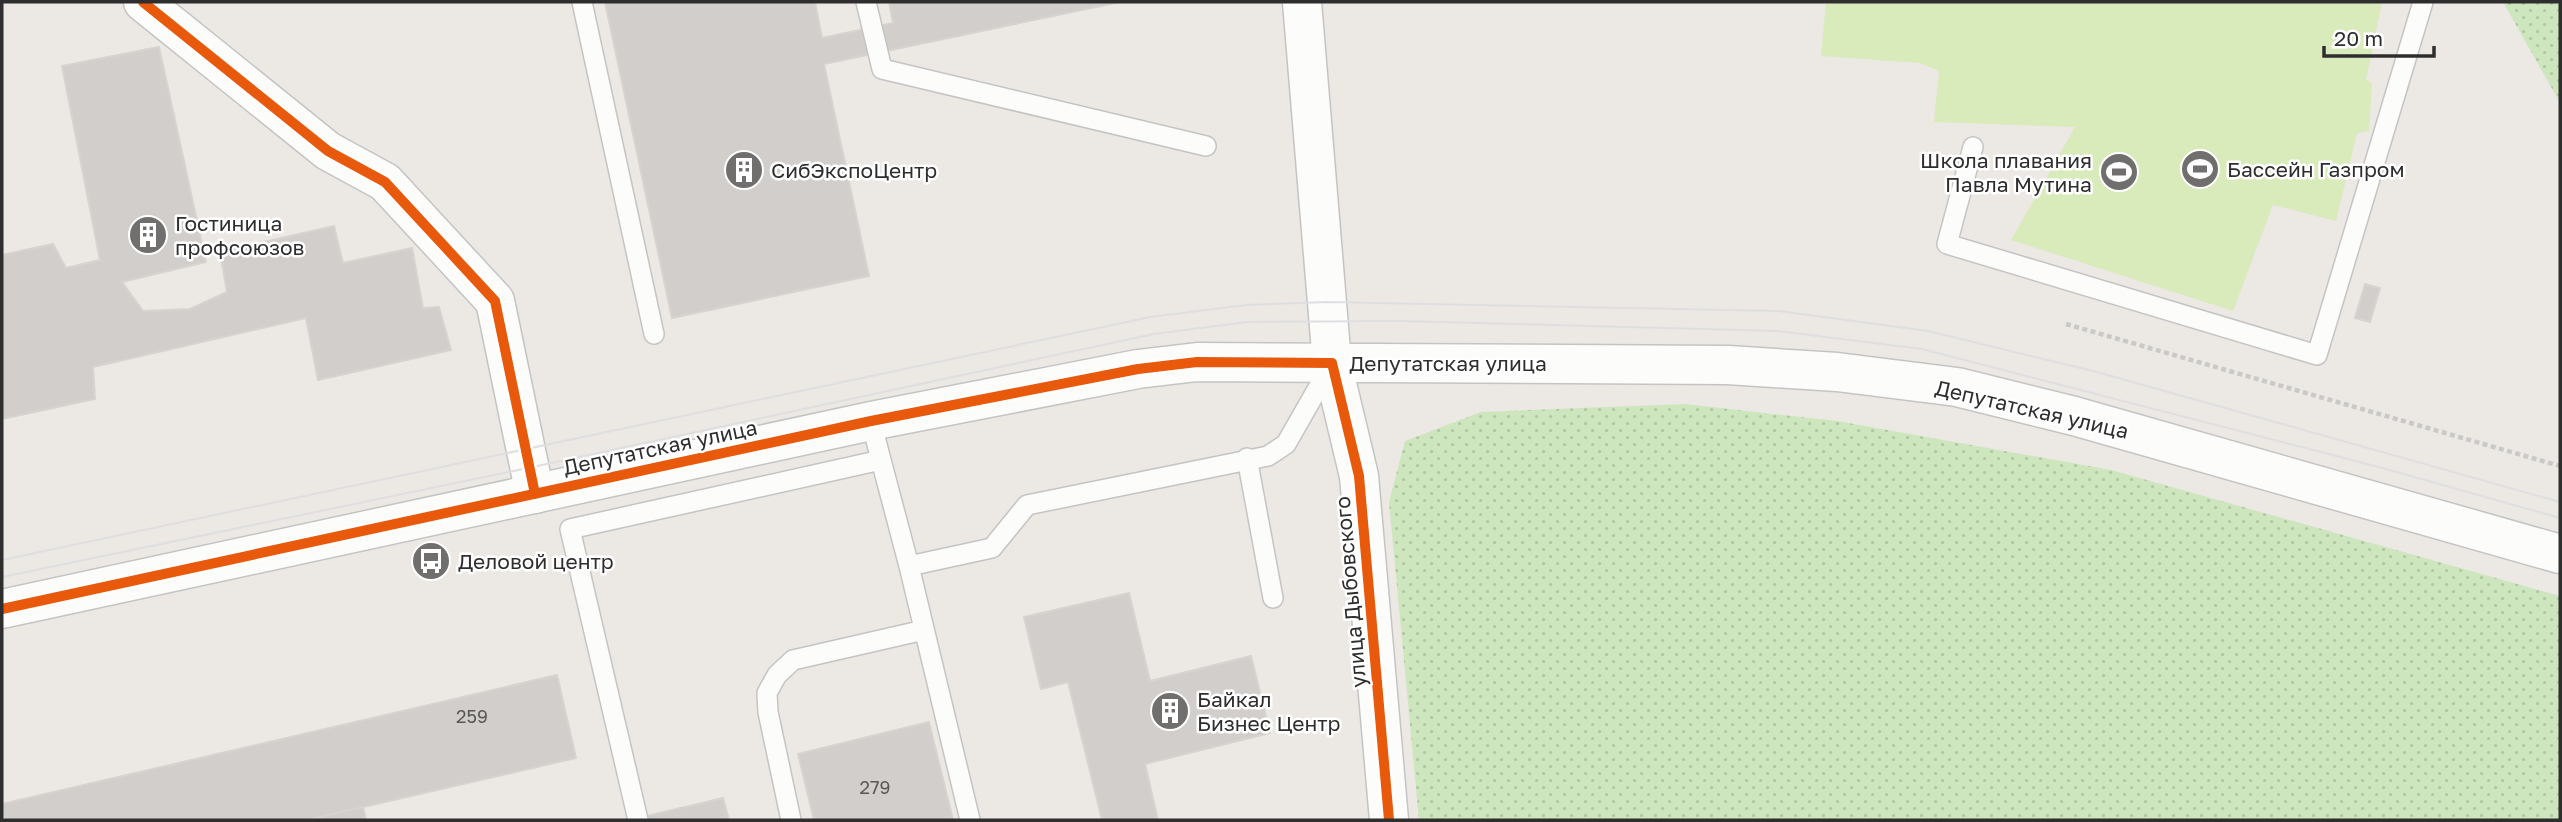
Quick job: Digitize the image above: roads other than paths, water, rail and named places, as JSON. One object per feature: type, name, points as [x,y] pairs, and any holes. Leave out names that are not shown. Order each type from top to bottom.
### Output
[{"type":"street","points":[[144,2],[328,151],[386,182],[495,301],[535,494]]},
{"type":"street","name":"улица Дыбовского","points":[[1302,2],[1332,363],[1359,476],[1389,820]]},
{"type":"street","name":"Депутатская улица","points":[[2,609],[871,421],[1138,369],[1197,362],[1728,365],[1837,372],[1957,387],[2074,416],[2560,554]]},
{"type":"lane","points":[[582,2],[654,334]]},
{"type":"lane","points":[[866,2],[882,69],[1206,146]]},
{"type":"lane","points":[[1973,147],[1947,244],[2317,355],[2423,2]]},
{"type":"lane","points":[[909,566],[992,548],[1027,505],[1247,458],[1268,456],[1286,444],[1332,363]]},
{"type":"lane","points":[[871,421],[970,820]]},
{"type":"lane","points":[[1247,458],[1273,598]]},
{"type":"lane","points":[[638,820],[570,529],[881,460]]},
{"type":"lane","points":[[792,820],[768,712],[766,693],[776,675],[793,660],[925,630]]},
{"type":"tram line","points":[[2,560],[1150,317],[1246,305],[1327,302],[1779,311],[1928,331],[2097,372],[2560,502]]},
{"type":"tram line","points":[[2,577],[1154,334],[1247,322],[1402,321],[1778,331],[1922,349],[2375,466],[2560,518]]},
{"type":"place","name":"Бассейн Газпром","points":[[2200,169]]},
{"type":"place","name":"СибЭкспоЦентр","points":[[744,170]]},
{"type":"place","name":"Школа плавания Павла Мутина","points":[[2119,172]]},
{"type":"place","name":"Гостиница профсоюзов","points":[[148,235]]},
{"type":"place","name":"Деловой центр","points":[[431,561]]},
{"type":"place","name":"Байкал Бизнес Центр","points":[[1170,711]]}]
